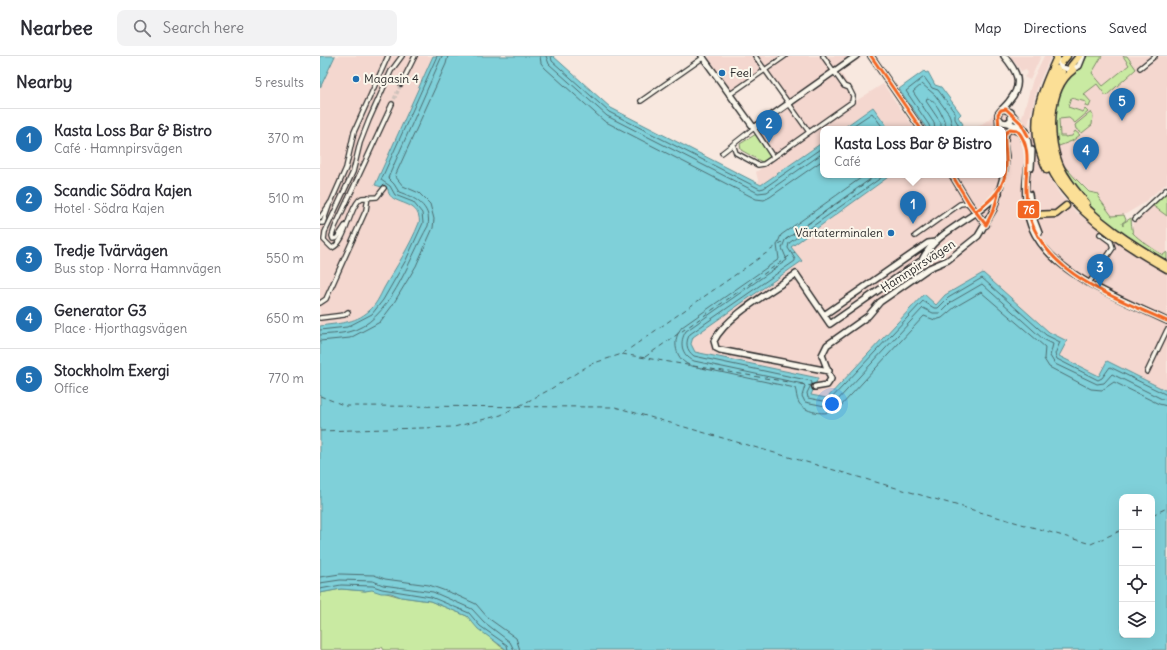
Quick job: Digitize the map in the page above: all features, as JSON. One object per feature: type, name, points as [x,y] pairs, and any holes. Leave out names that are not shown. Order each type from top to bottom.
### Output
[{"type":"highway","points":[[1067,56],[1068,73],[1060,85],[1054,103],[1052,127],[1053,146],[1059,165],[1066,178],[1104,225]]},
{"type":"highway","points":[[1068,66],[1074,56]]},
{"type":"highway","points":[[1068,66],[1082,56]]},
{"type":"highway","points":[[1057,57],[1040,97],[1036,128],[1044,163],[1053,180],[1077,206],[1167,265]]},
{"type":"highway","points":[[1064,191],[1049,167],[1042,135],[1044,102],[1049,87],[1060,70],[1051,96],[1047,115],[1047,137],[1052,159],[1059,175],[1069,190],[1104,225],[1137,252],[1167,269]]},
{"type":"highway","points":[[1030,215],[1054,214],[1060,212],[1066,206]]},
{"type":"main road","points":[[703,56],[729,95],[754,128],[856,56]]},
{"type":"main road","points":[[871,56],[919,126]]},
{"type":"main road","points":[[999,126],[998,116],[1012,98],[1017,86],[1017,75],[1004,56]]},
{"type":"main road","points":[[1057,57],[1062,68],[1068,66]]},
{"type":"main road","points":[[1004,126],[1011,120],[1012,98]]},
{"type":"main road","points":[[1003,109],[1008,110],[1024,127],[1031,144],[1032,156],[1029,185],[1030,215]]},
{"type":"main road","points":[[998,116],[1001,121],[1015,125],[1023,132],[1029,147],[1026,190],[1030,215],[1048,251],[1064,268],[1089,283],[1167,322]]},
{"type":"main road","points":[[1006,132],[1014,129],[1019,132],[1024,140],[1028,158]]},
{"type":"main road","points":[[954,178],[969,203],[986,224]]},
{"type":"main road","name":"Hamnpirsvägen","points":[[829,371],[822,357],[827,345],[868,316],[880,302],[929,268],[948,260],[971,243],[990,218],[1003,178]]},
{"type":"main road","name":"Hamnpirsvägen","points":[[935,242],[928,243],[824,315],[830,324],[922,260],[927,249],[935,242],[990,202],[999,193]]},
{"type":"main road","points":[[976,211],[990,218]]},
{"type":"main road","points":[[815,387],[824,386],[830,383],[832,377],[829,371],[720,350],[714,344],[718,333],[732,319],[796,274],[824,315]]},
{"type":"street","points":[[322,223],[346,168],[354,132],[388,56]]},
{"type":"street","points":[[347,221],[338,244],[332,248],[329,247],[324,240],[325,232],[353,172],[360,143],[369,120],[391,71],[402,56]]},
{"type":"street","points":[[401,84],[416,56]]},
{"type":"street","points":[[641,101],[703,56]]},
{"type":"street","points":[[755,56],[809,132]]},
{"type":"street","points":[[729,95],[786,56]]},
{"type":"street","points":[[733,144],[736,153],[758,165],[764,164],[852,102],[853,96],[823,56]]},
{"type":"street","points":[[1140,68],[1155,56]]},
{"type":"street","points":[[384,188],[377,197],[368,197],[358,200],[337,238],[333,239],[332,236],[335,227],[392,104]]},
{"type":"street","points":[[722,153],[754,128],[773,157]]},
{"type":"street","points":[[1135,219],[1167,189]]},
{"type":"street","points":[[320,302],[325,301],[366,210],[368,197]]},
{"type":"street","points":[[320,218],[331,202]]},
{"type":"street","points":[[914,236],[963,202],[969,203]]},
{"type":"street","points":[[1089,283],[1113,248],[1111,242],[1100,234]]},
{"type":"street","points":[[320,318],[344,315],[348,312]]},
{"type":"street","points":[[1147,372],[1167,330]]},
{"type":"shaded area","points":[[335,56],[433,56],[375,185],[388,190],[390,197],[411,206],[418,214],[420,222],[403,258],[380,298],[370,311],[346,324],[320,326],[320,88]]},
{"type":"shaded area","points":[[711,56],[864,56],[840,72],[855,95],[853,103],[883,84],[913,126],[887,126],[873,107],[845,126],[820,126],[820,144],[761,185],[759,184],[756,172],[776,158],[757,130],[788,108],[785,101],[764,74],[734,94],[708,58]]},
{"type":"shaded area","points":[[1010,56],[1041,56],[1030,80],[1024,77],[1028,73],[1026,69],[1021,71]]},
{"type":"shaded area","points":[[1044,56],[1051,56],[1038,85],[1027,129],[1032,132],[1041,161],[1048,176],[1061,196],[1076,212],[1108,236],[1167,272],[1167,391],[1107,361],[1099,376],[1058,355],[1066,340],[1049,332],[983,273],[945,295],[936,305],[924,294],[827,398],[810,395],[818,378],[695,352],[692,348],[692,337],[802,261],[791,247],[799,239],[887,178],[1006,178],[1006,126],[979,126],[989,119],[998,107],[1008,105],[1021,121],[1033,79]]},
{"type":"shaded area","points":[[1087,56],[1167,56],[1167,183],[1141,205],[1124,215],[1111,217],[1093,194],[1075,178],[1064,165],[1057,149],[1055,136],[1057,103],[1073,73],[1081,68]]},
{"type":"shaded area","points":[[1152,205],[1167,216],[1167,252],[1162,256],[1130,237],[1133,224]]},
{"type":"green space","points":[[1087,56],[1102,56],[1092,73],[1103,86],[1129,65],[1123,56],[1127,56],[1136,69],[1106,96],[1097,84],[1084,94],[1091,102],[1089,107],[1085,106],[1086,102],[1071,98],[1068,107],[1083,112],[1085,109],[1088,112],[1075,123],[1069,118],[1059,119],[1060,136],[1072,136],[1075,131],[1080,135],[1072,141],[1059,146],[1056,144],[1055,129],[1057,103],[1062,87],[1080,67]]},
{"type":"green space","points":[[1091,112],[1093,116],[1092,125],[1082,133],[1076,129],[1075,125]]},
{"type":"green space","points":[[756,134],[771,156],[762,162],[741,150],[740,144]]},
{"type":"green space","points":[[1061,162],[1089,192],[1099,194],[1098,197],[1112,216],[1124,215],[1126,220],[1122,223],[1123,226],[1123,223],[1131,218],[1133,233],[1143,242],[1163,255],[1167,252],[1167,260],[1121,232],[1100,215],[1082,195]]},
{"type":"green space","points":[[1167,191],[1167,216],[1152,205]]},
{"type":"green space","points":[[341,589],[365,591],[372,589],[401,597],[430,601],[467,616],[500,646],[507,650],[384,650],[382,647],[371,650],[320,650],[320,593]]},
{"type":"water","points":[[320,56],[335,56],[320,88]]},
{"type":"water","points":[[433,56],[553,56],[611,108],[761,185],[820,144],[820,178],[887,178],[791,247],[802,261],[693,337],[691,344],[695,352],[818,378],[811,395],[827,398],[924,294],[936,305],[945,295],[983,273],[1049,332],[1067,341],[1059,356],[1099,376],[1107,361],[1167,391],[1167,650],[507,650],[478,629],[467,616],[430,601],[401,597],[391,593],[381,593],[372,590],[365,591],[341,589],[320,593],[320,326],[352,321],[371,309],[378,300],[407,248],[419,222],[418,215],[411,206],[396,200],[389,194],[388,189],[375,185]]},
{"type":"water","points":[[924,71],[926,73],[928,72],[935,85],[941,87],[961,114],[958,117],[963,124],[962,126],[925,126],[899,89]]},
{"type":"water","points":[[873,107],[887,126],[846,126]]},
{"type":"ferry route","points":[[519,406],[549,390],[591,364],[622,354],[874,178]]},
{"type":"ferry route","points":[[645,357],[795,252]]},
{"type":"ferry route","points":[[622,354],[812,386]]},
{"type":"ferry route","points":[[320,396],[346,406],[615,407],[1091,544],[1119,531]]},
{"type":"ferry route","points":[[320,431],[454,427],[501,415],[516,407]]},
{"type":"ferry route","points":[[1155,514],[1167,508]]},
{"type":"tunnel","points":[[392,104],[401,84]]},
{"type":"transit line","name":"76","points":[[871,56],[919,126]]},
{"type":"transit line","name":"76","points":[[999,126],[998,114],[1001,110],[1006,109],[1021,123],[1028,136]]},
{"type":"transit line","name":"76","points":[[1006,133],[1010,129],[1017,130],[1025,144],[1027,151],[1026,191],[1030,218],[1040,240],[1055,259],[1075,275],[1097,288],[1167,321]]},
{"type":"transit line","name":"76","points":[[1006,158],[1006,166]]},
{"type":"transit line","name":"76","points":[[954,178],[969,203],[986,225],[994,209],[998,195]]},
{"type":"transit line","name":"76","points":[[976,211],[993,197],[1001,187],[1004,178]]},
{"type":"place","name":"Feel","points":[[722,73]]},
{"type":"place","name":"Magasin 4","points":[[356,79]]},
{"type":"place","name":"Stockholm Exergi","points":[[1122,121]]},
{"type":"place","name":"Scandic Södra Kajen","points":[[769,143]]},
{"type":"place","name":"Generator G3","points":[[1086,170]]},
{"type":"place","name":"Kasta Loss Bar & Bistro","points":[[913,224]]},
{"type":"place","name":"Värtaterminalen","points":[[891,233]]},
{"type":"place","name":"Tredje Tvärvägen","points":[[1100,287]]}]
